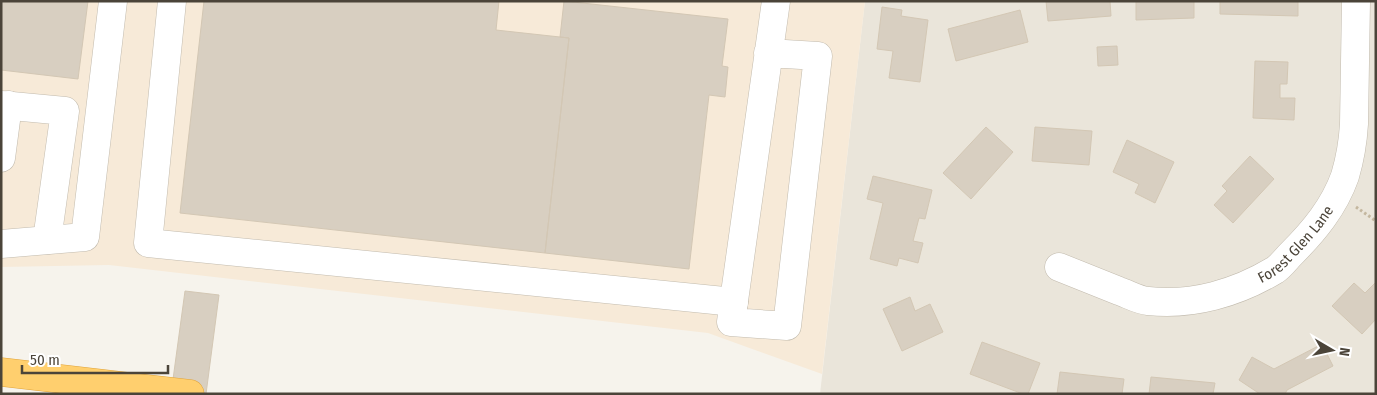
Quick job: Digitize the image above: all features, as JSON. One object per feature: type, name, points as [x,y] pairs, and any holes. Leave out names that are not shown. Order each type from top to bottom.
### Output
[{"type":"highway","points":[[1,372],[190,394]]},
{"type":"street","points":[[1,244],[85,238],[113,1]]},
{"type":"street","points":[[172,1],[148,243],[734,302]]},
{"type":"street","points":[[768,53],[818,56],[787,326],[731,322],[768,53],[776,1]]},
{"type":"street","name":"Forest Glen Lane","points":[[1059,267],[1145,301],[1164,302],[1183,302],[1218,295],[1238,288],[1276,269],[1322,220],[1345,176],[1354,124],[1356,1]]},
{"type":"street","points":[[1,158],[5,105],[65,111],[47,240]]},
{"type":"shaded area","points":[[1,1],[865,1],[822,374],[708,333],[109,265],[1,267]]},
{"type":"shaded area","points":[[865,1],[1376,1],[1376,394],[820,394]]},
{"type":"building","points":[[1,1],[88,1],[78,79],[1,70]]},
{"type":"building","points":[[204,1],[499,1],[496,30],[569,38],[545,253],[180,213]]},
{"type":"building","points":[[564,1],[728,19],[722,66],[728,67],[725,97],[709,95],[689,269],[545,253],[569,38],[560,37]]},
{"type":"building","points":[[1046,1],[1110,1],[1111,16],[1048,21]]},
{"type":"building","points":[[1136,1],[1194,1],[1194,18],[1136,20]]},
{"type":"building","points":[[1220,1],[1298,1],[1298,16],[1220,14]]},
{"type":"building","points":[[882,7],[902,10],[901,16],[928,20],[920,82],[889,78],[893,51],[877,49]]},
{"type":"building","points":[[1020,10],[1028,42],[956,61],[948,29]]},
{"type":"building","points":[[1117,46],[1118,65],[1098,66],[1097,47]]},
{"type":"building","points":[[1255,61],[1288,62],[1287,84],[1280,84],[1280,98],[1295,98],[1294,120],[1253,118]]},
{"type":"building","points":[[986,127],[1013,152],[971,199],[943,173]]},
{"type":"building","points":[[1035,127],[1092,131],[1089,165],[1032,161]]},
{"type":"building","points":[[1127,140],[1174,162],[1155,203],[1135,193],[1139,184],[1113,172]]},
{"type":"building","points":[[1250,156],[1274,179],[1233,223],[1214,205],[1227,191],[1222,186]]},
{"type":"building","points":[[873,176],[932,190],[925,219],[919,218],[913,241],[923,243],[918,263],[899,258],[897,266],[870,259],[883,203],[867,199]]},
{"type":"building","points":[[1376,282],[1376,319],[1362,334],[1332,306],[1354,283],[1365,293]]},
{"type":"building","points":[[185,291],[219,295],[206,394],[171,394]]},
{"type":"building","points":[[910,297],[915,311],[930,304],[943,332],[902,351],[883,309]]},
{"type":"building","points":[[982,342],[1040,363],[1028,394],[1023,394],[970,374]]},
{"type":"building","points":[[1322,344],[1333,366],[1287,390],[1285,394],[1260,394],[1239,380],[1252,357],[1274,369]]},
{"type":"building","points":[[1060,372],[1124,379],[1122,394],[1057,394]]},
{"type":"building","points":[[1151,377],[1215,383],[1213,394],[1149,394]]}]
